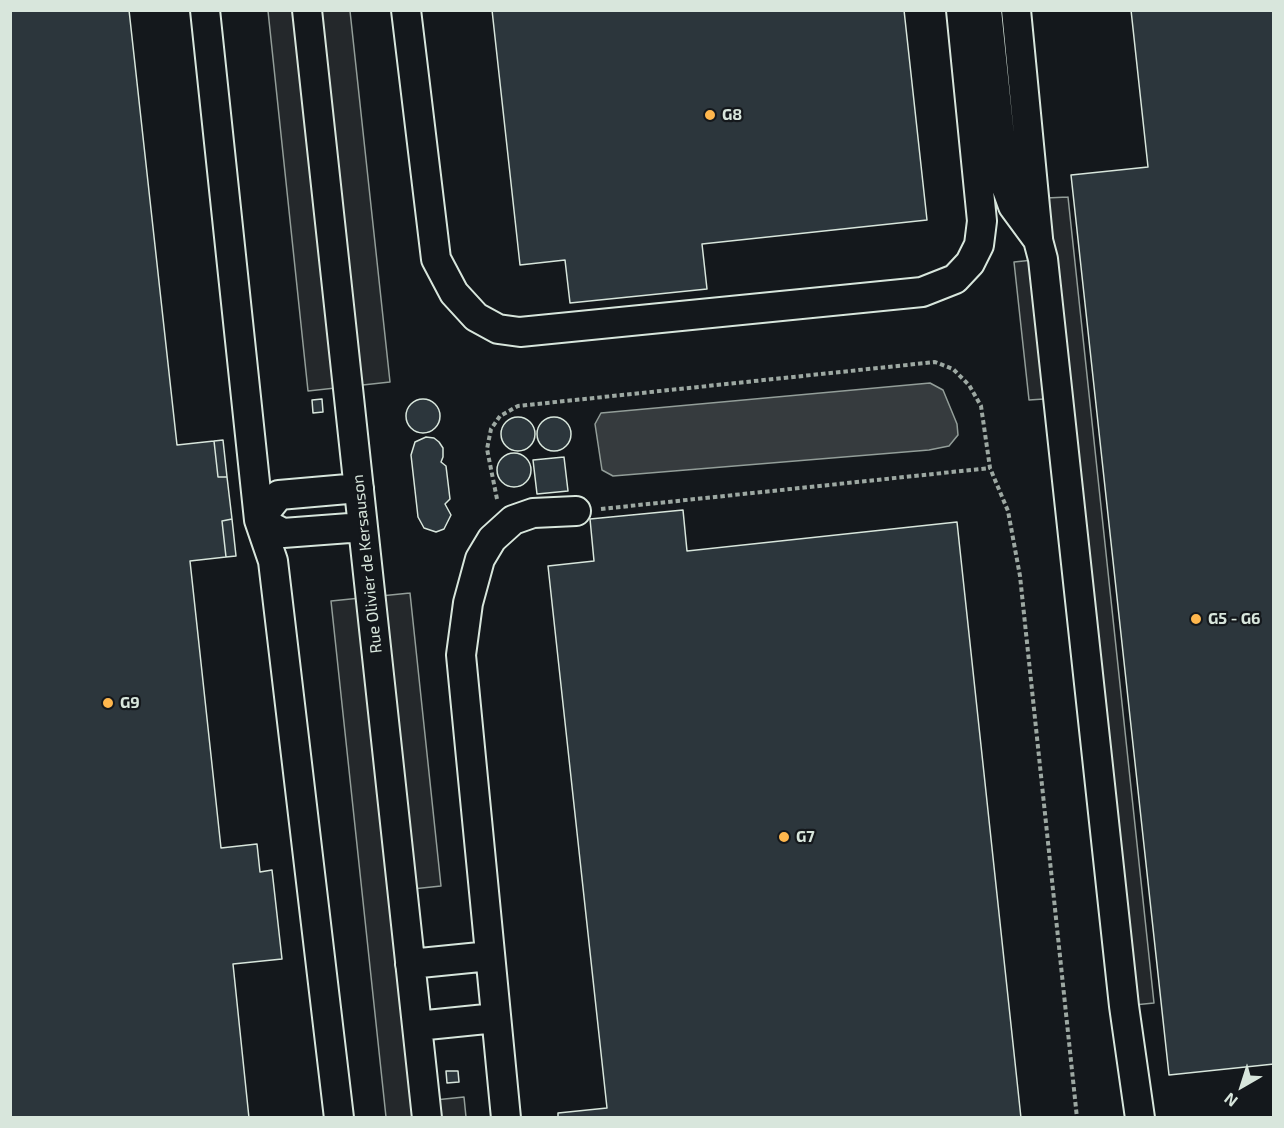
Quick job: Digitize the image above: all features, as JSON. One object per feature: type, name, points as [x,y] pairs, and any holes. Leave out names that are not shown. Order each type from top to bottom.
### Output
[{"type":"street","points":[[205,10],[259,519],[273,561],[339,1118]]},
{"type":"street","name":"Rue Olivier de Kersauson","points":[[307,10],[427,1118]]},
{"type":"street","points":[[406,10],[436,259],[454,292],[476,317],[498,329],[520,332],[922,292],[955,279],[970,263],[979,246],[982,221],[961,10]]},
{"type":"street","points":[[987,10],[1005,184],[1013,206],[1038,240]]},
{"type":"street","points":[[1016,10],[1038,240],[1043,259],[1122,982],[1140,1118]]},
{"type":"street","points":[[259,519],[279,495],[359,488]]},
{"type":"street","points":[[506,1118],[461,655],[468,603],[480,559],[492,539],[513,520],[532,513],[576,511]]},
{"type":"street","points":[[259,519],[283,533],[363,527]]},
{"type":"street","points":[[410,964],[490,956]]},
{"type":"street","points":[[417,1026],[496,1018]]},
{"type":"path","points":[[503,529],[487,449],[491,429],[500,416],[518,406],[934,362],[953,369],[969,385],[981,406],[990,468],[1008,511],[1020,576],[1077,1118]]},
{"type":"path","points":[[576,511],[990,468]]},
{"type":"shaded area","points":[[268,11],[350,11],[390,382],[308,391]]},
{"type":"shaded area","points":[[1068,197],[1154,1003],[1124,1006],[1059,398],[1029,400],[1014,262],[1052,258],[1046,198]]},
{"type":"shaded area","points":[[930,383],[943,390],[957,424],[958,435],[949,446],[929,450],[613,476],[602,470],[595,424],[601,413]]},
{"type":"shaded area","points":[[410,593],[441,886],[403,890],[425,1101],[464,1097],[466,1117],[386,1117],[331,601]]},
{"type":"building","name":"G9","points":[[10,10],[129,10],[177,445],[214,441],[218,477],[227,477],[232,519],[222,521],[226,557],[190,561],[221,848],[257,844],[260,872],[272,870],[282,959],[233,964],[249,1118],[10,1118]]},
{"type":"building","name":"G8","points":[[492,10],[904,10],[927,220],[702,244],[707,289],[570,303],[565,260],[520,265]]},
{"type":"building","name":"G5 - G6","points":[[1131,10],[1274,10],[1274,1064],[1169,1075],[1071,175],[1148,167]]},
{"type":"building","points":[[322,399],[323,412],[313,413],[312,400]]},
{"type":"building","points":[[423,399],[435,404],[440,416],[435,428],[423,433],[411,428],[406,416],[411,404]]},
{"type":"building","points":[[518,417],[530,422],[535,434],[530,446],[518,451],[506,446],[501,434],[506,422]]},
{"type":"building","points":[[554,417],[566,422],[571,434],[566,446],[554,451],[542,446],[537,434],[542,422]]},
{"type":"building","points":[[426,437],[434,438],[443,448],[441,462],[446,466],[450,499],[445,504],[451,515],[444,529],[436,532],[424,528],[418,517],[411,455],[415,442]]},
{"type":"building","points":[[223,440],[227,477],[218,477],[214,441]]},
{"type":"building","points":[[514,453],[526,458],[531,470],[526,482],[514,487],[502,482],[497,470],[502,458]]},
{"type":"building","points":[[564,457],[568,491],[537,494],[533,460]]},
{"type":"building","name":"G7","points":[[683,510],[687,551],[957,522],[1021,1118],[558,1118],[558,1113],[607,1108],[548,566],[594,561],[590,519]]},
{"type":"building","points":[[232,519],[236,556],[226,557],[222,521]]},
{"type":"building","points":[[446,1071],[458,1071],[459,1082],[447,1083]]},
{"type":"place","name":"G8","points":[[710,115]]},
{"type":"place","name":"G5 - G6","points":[[1196,619]]},
{"type":"place","name":"G9","points":[[108,703]]},
{"type":"place","name":"G7","points":[[784,837]]}]
